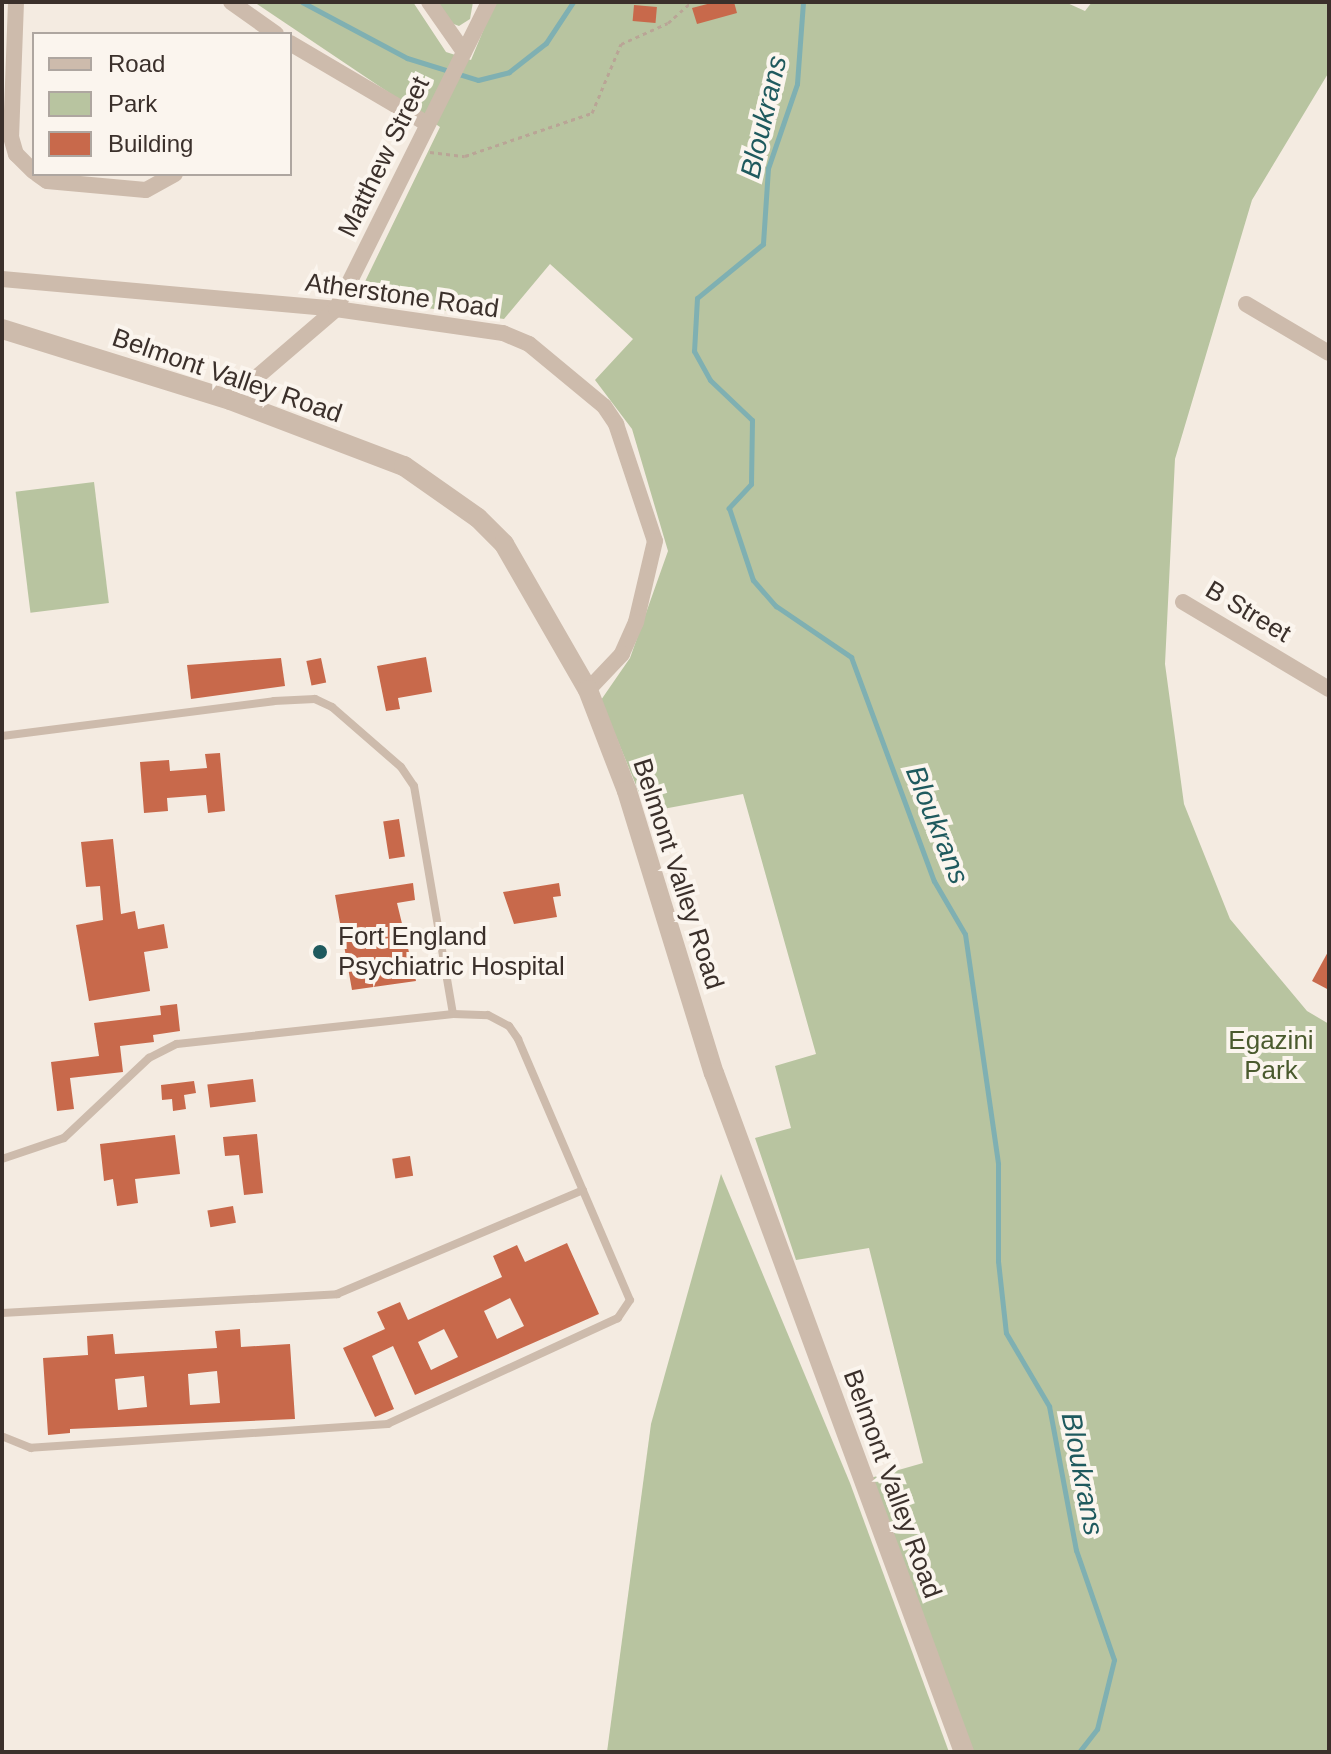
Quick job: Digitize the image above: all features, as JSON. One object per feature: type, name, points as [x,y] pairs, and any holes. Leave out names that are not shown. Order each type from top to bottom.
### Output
[{"type":"street","points":[[16,2],[11,137],[16,154],[32,169]]},
{"type":"street","points":[[231,2],[267,32]]},
{"type":"street","points":[[429,2],[457,63]]},
{"type":"street","name":"Matthew Street","points":[[230,400],[336,309],[426,123],[489,2]]},
{"type":"street","points":[[292,44],[426,123]]},
{"type":"street","points":[[40,176],[47,181],[146,190],[171,176]]},
{"type":"street","name":"Atherstone Road","points":[[2,279],[336,309],[503,333],[529,344],[561,369],[616,424],[648,510],[655,541],[653,566],[622,654],[588,690]]},
{"type":"street","points":[[1246,304],[1329,353]]},
{"type":"street","name":"Belmont Valley Road","points":[[2,329],[230,400],[404,466],[478,518],[529,583],[588,690],[627,791],[714,1073],[964,1752]]},
{"type":"street","name":"B Street","points":[[1183,602],[1329,689]]},
{"type":"lane","points":[[2,736],[274,701],[315,699],[332,707],[401,767],[414,786],[453,1014]]},
{"type":"lane","points":[[2,1159],[64,1138],[149,1058],[177,1044],[453,1014],[488,1015],[509,1026],[628,1285],[627,1310],[413,1416],[340,1431],[31,1448],[2,1436]]},
{"type":"lane","points":[[2,1313],[337,1294],[583,1190]]},
{"type":"path","points":[[414,148],[465,156],[578,121],[601,100],[621,44],[668,23],[691,2]]},
{"type":"green space","name":"Egazini Park","points":[[254,2],[413,2],[446,52],[471,60],[495,2],[1065,2],[1085,11],[1092,2],[1329,2],[1329,72],[1252,200],[1175,459],[1165,664],[1184,804],[1230,919],[1307,1011],[1329,1024],[1329,1752],[970,1752],[867,1479],[923,1463],[869,1248],[796,1260],[755,1138],[791,1128],[775,1066],[816,1054],[743,794],[647,812],[601,700],[630,658],[668,551],[632,429],[595,380],[633,339],[550,264],[504,319],[357,298],[440,127]]},
{"type":"green space","points":[[437,2],[473,2],[470,19],[459,26],[451,23]]},
{"type":"green space","points":[[94,482],[109,603],[30,613],[16,492]]},
{"type":"green space","points":[[721,1174],[850,1483],[949,1752],[607,1752],[651,1424]]},
{"type":"building","points":[[715,2],[734,2],[737,13],[697,24],[692,8]]},
{"type":"building","points":[[634,5],[657,7],[656,23],[633,21]]},
{"type":"building","points":[[426,657],[432,692],[398,698],[400,709],[386,711],[377,666]]},
{"type":"building","points":[[281,658],[285,686],[191,699],[187,665]]},
{"type":"building","points":[[321,658],[326,682],[312,686],[306,661]]},
{"type":"building","points":[[220,753],[225,811],[208,813],[206,795],[167,798],[168,811],[144,813],[140,762],[169,760],[170,771],[207,768],[205,754]]},
{"type":"building","points":[[399,819],[405,857],[389,859],[383,822]]},
{"type":"building","points":[[113,839],[121,914],[135,911],[138,929],[164,924],[168,948],[144,952],[150,991],[89,1001],[76,925],[103,920],[100,886],[86,887],[81,842]]},
{"type":"building","points":[[413,883],[415,900],[397,903],[416,981],[352,990],[335,895]]},
{"type":"building","points":[[559,883],[561,896],[553,897],[557,917],[514,924],[503,892]]},
{"type":"building","points":[[1329,950],[1329,990],[1312,981]]},
{"type":"building","points":[[177,1004],[180,1031],[153,1035],[154,1042],[120,1046],[123,1072],[70,1078],[74,1109],[57,1111],[51,1062],[99,1056],[94,1023],[161,1015],[160,1006]]},
{"type":"building","points":[[253,1079],[256,1102],[210,1107],[207,1085]]},
{"type":"building","points":[[194,1081],[196,1093],[184,1095],[186,1109],[173,1111],[172,1099],[162,1100],[161,1085]]},
{"type":"building","points":[[257,1134],[263,1193],[244,1195],[239,1155],[225,1156],[223,1137]]},
{"type":"building","points":[[175,1135],[180,1174],[135,1179],[138,1203],[117,1206],[113,1179],[104,1181],[100,1144]]},
{"type":"building","points":[[410,1156],[413,1176],[395,1179],[392,1159]]},
{"type":"building","points":[[233,1206],[236,1223],[210,1227],[207,1211]]},
{"type":"building","points":[[567,1243],[599,1314],[415,1395],[393,1346],[372,1356],[394,1409],[375,1417],[343,1348],[385,1329],[377,1312],[400,1302],[408,1320],[502,1277],[493,1256],[517,1245],[525,1262]],"holes":[[[510,1298],[524,1326],[497,1339],[484,1311]],[[444,1329],[458,1357],[431,1370],[418,1342]]]},
{"type":"building","points":[[240,1329],[241,1347],[290,1344],[295,1419],[70,1429],[70,1433],[48,1435],[43,1358],[88,1355],[87,1336],[113,1334],[115,1354],[217,1348],[215,1331]],"holes":[[[217,1371],[220,1403],[190,1405],[188,1374]],[[144,1376],[147,1407],[118,1410],[115,1379]]]},
{"type":"waterway","name":"Bloukrans","points":[[302,2],[407,58],[478,80],[509,72],[546,43],[573,2]]},
{"type":"waterway","name":"Bloukrans","points":[[803,2],[797,84],[768,168],[763,244],[697,298],[694,351],[710,380],[752,420],[751,484],[729,508],[753,580],[776,606],[851,657],[934,881],[965,934],[998,1164],[998,1261],[1006,1333],[1049,1406],[1076,1550],[1114,1660],[1097,1729],[1079,1752]]},
{"type":"place","name":"Fort England Psychiatric Hospital","points":[[320,952]]}]
